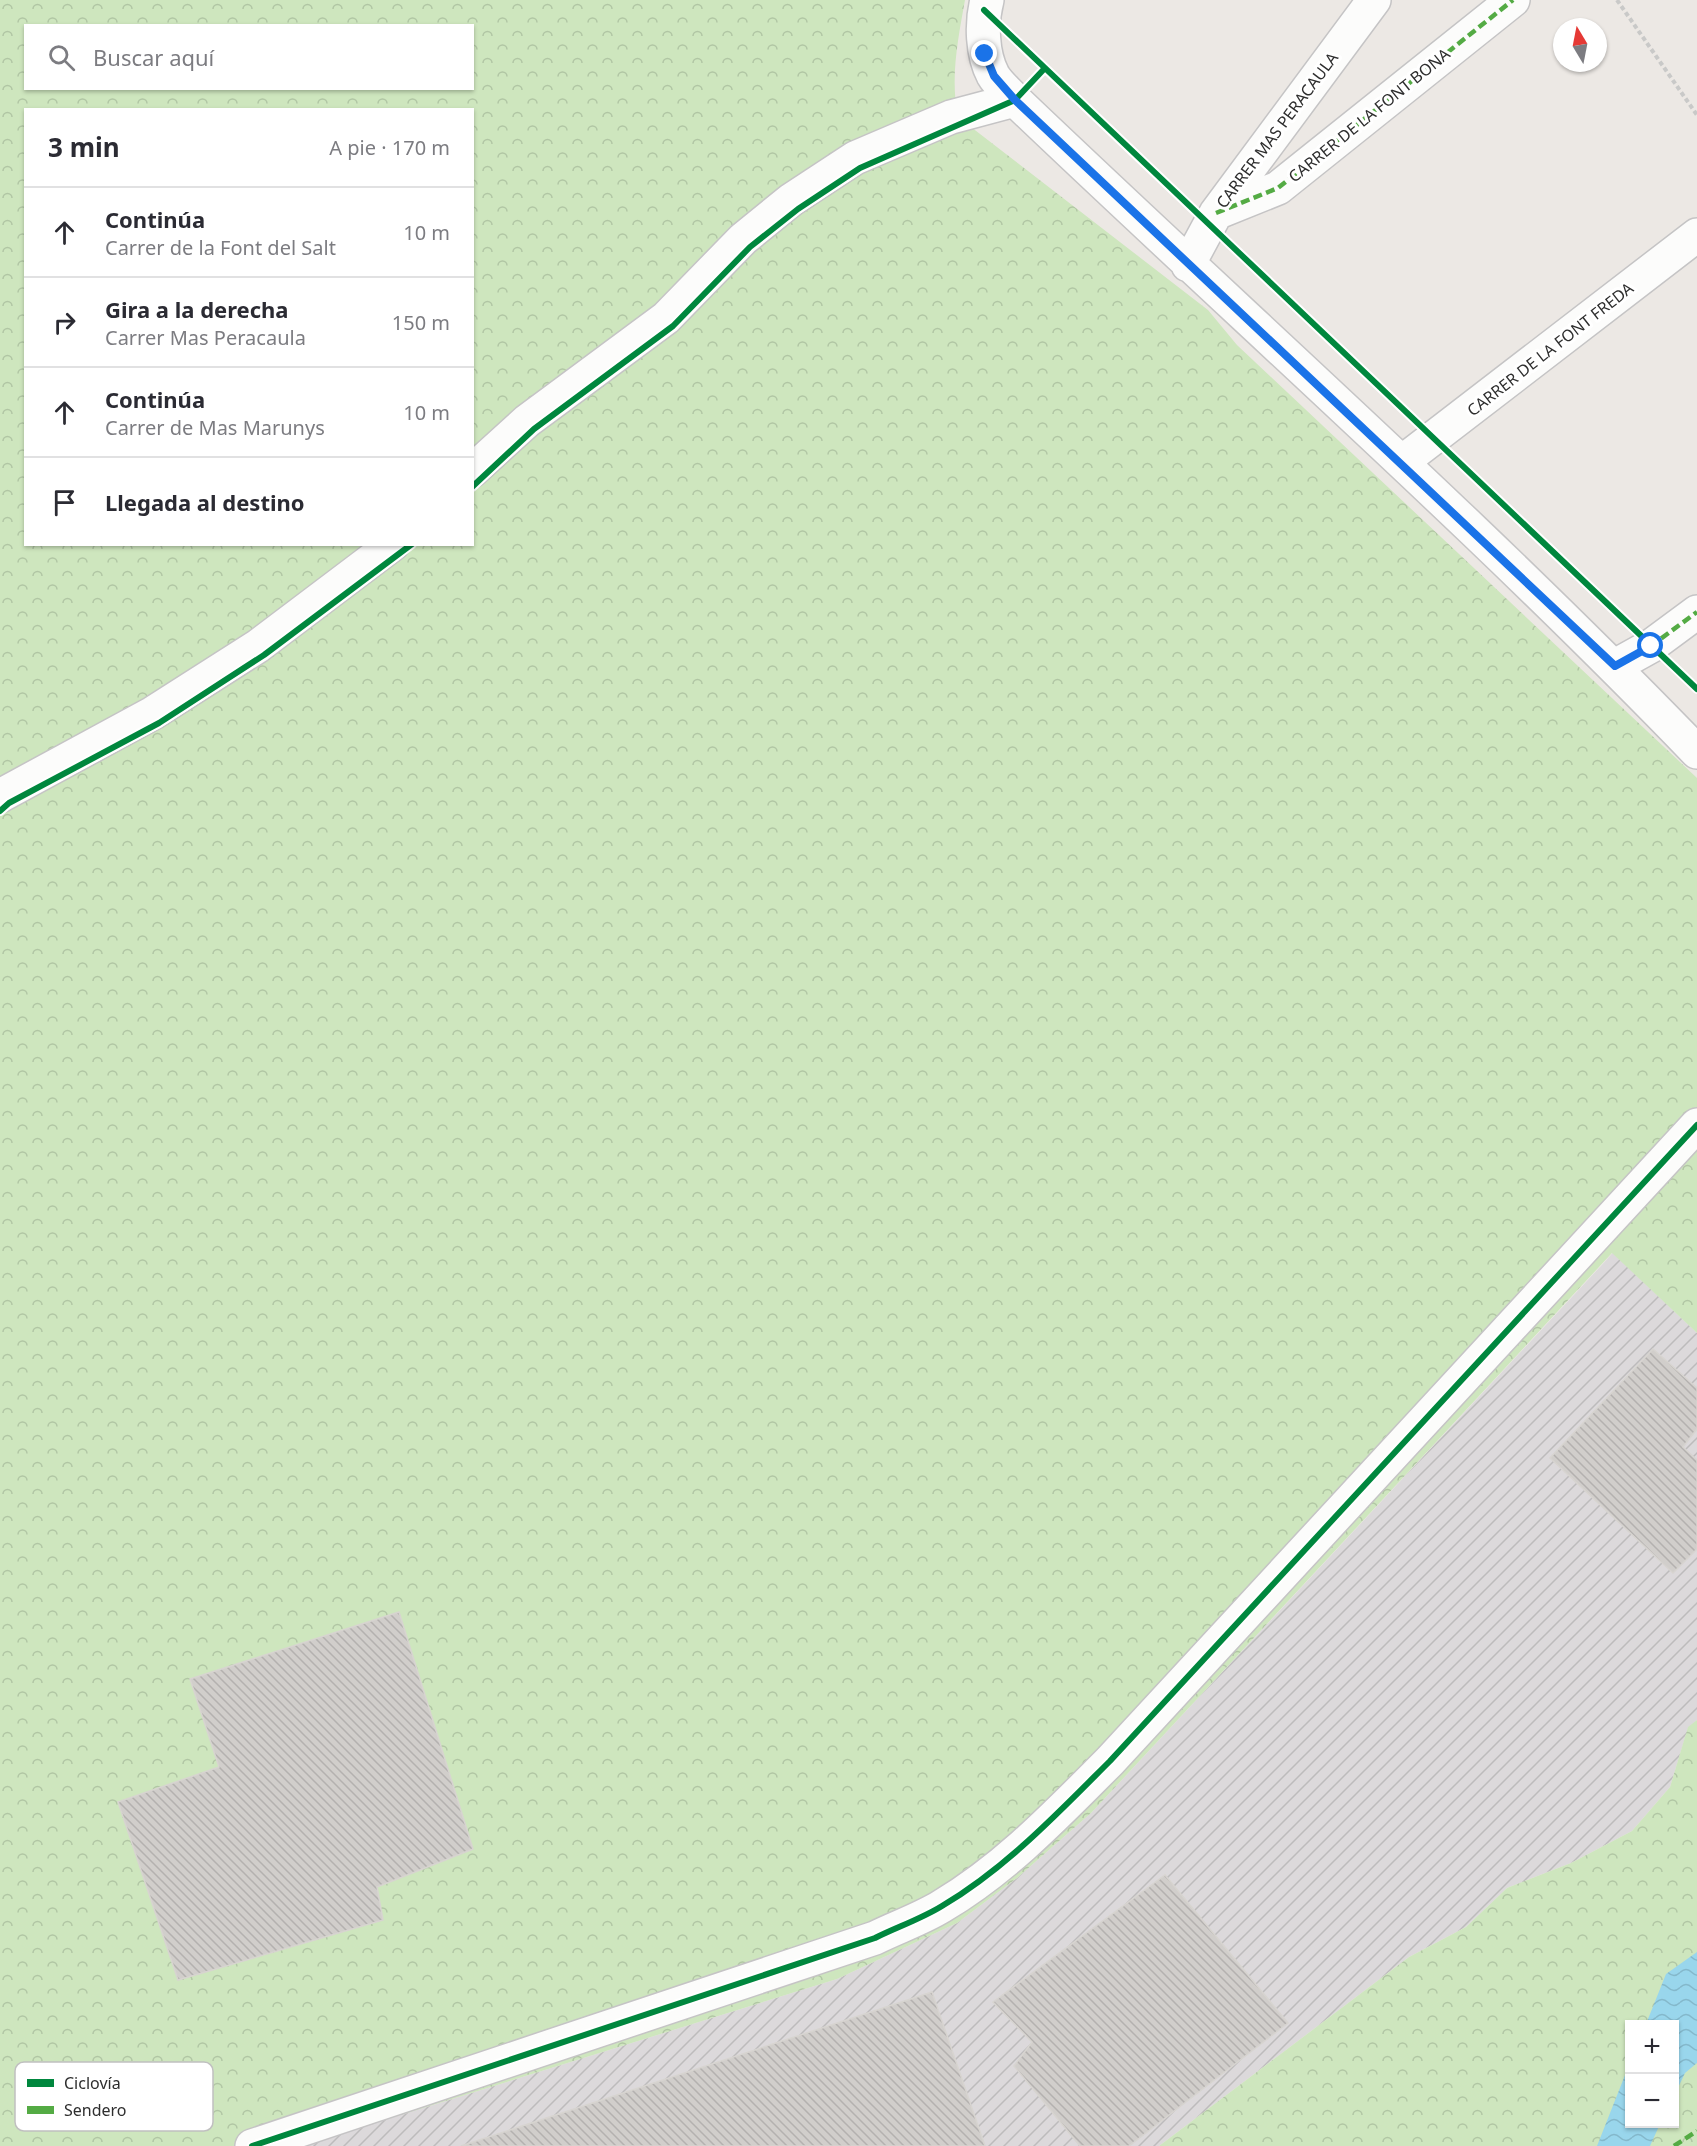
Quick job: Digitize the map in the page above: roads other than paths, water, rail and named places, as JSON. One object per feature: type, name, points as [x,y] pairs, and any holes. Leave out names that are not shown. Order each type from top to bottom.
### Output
[{"type":"street","points":[[987,0],[984,10],[985,54],[994,76],[1015,100],[1188,265],[1402,462],[1615,666],[1697,752]]},
{"type":"street","name":"CARRER MAS PERACAULA","points":[[1188,265],[1216,213],[1374,0]]},
{"type":"street","name":"CARRER DE LA FONT BONA","points":[[1216,213],[1278,188],[1513,0]]},
{"type":"street","points":[[474,469],[527,421],[666,318],[743,239],[791,200],[855,158],[951,117],[1015,100]]},
{"type":"street","name":"CARRER DE LA FONT FREDA","points":[[1402,462],[1697,235]]},
{"type":"street","points":[[0,796],[163,707],[258,646],[390,546]]},
{"type":"street","points":[[1615,666],[1651,646],[1697,612]]},
{"type":"street","points":[[252,2146],[875,1938],[941,1907],[984,1878],[1033,1839],[1110,1761],[1697,1125]]},
{"type":"water","points":[[1697,1952],[1697,2063],[1685,2073],[1679,2086],[1679,2020],[1648,2020],[1666,1974]]},
{"type":"water","points":[[1625,2075],[1625,2128],[1658,2128],[1650,2146],[1597,2146]]}]
